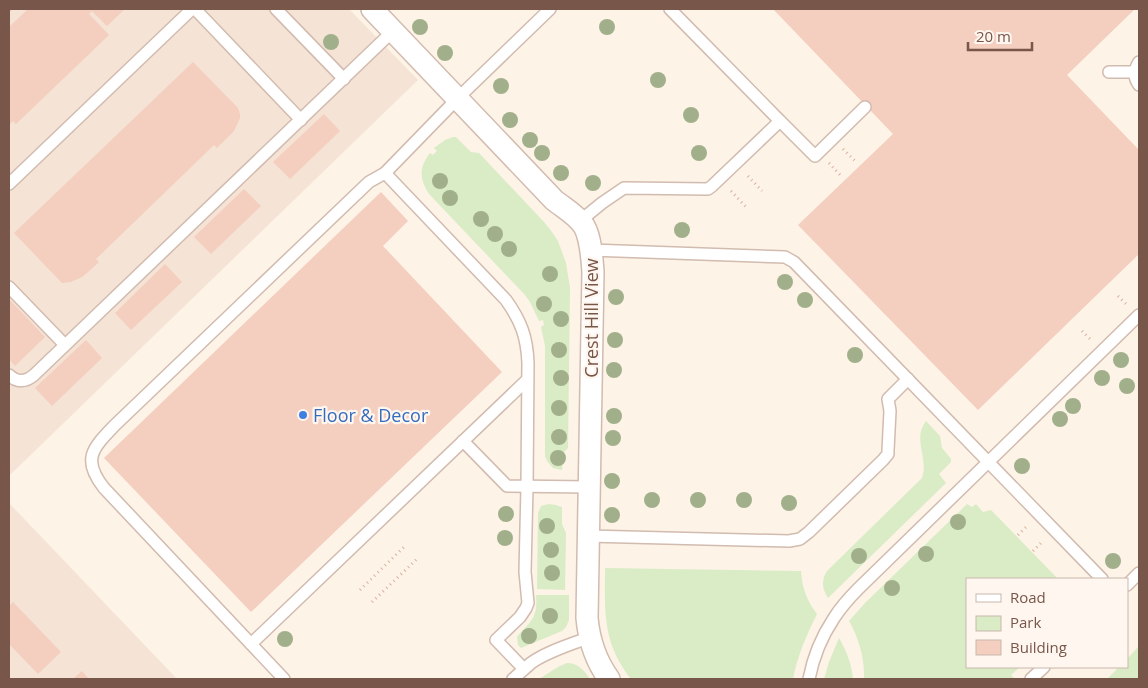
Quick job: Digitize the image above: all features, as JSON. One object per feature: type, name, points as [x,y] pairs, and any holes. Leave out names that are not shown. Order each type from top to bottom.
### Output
[{"type":"street","name":"Crest Hill View","points":[[372,9],[554,200],[580,221],[586,232],[591,250],[593,272],[588,628],[598,662],[608,679]]},
{"type":"lane","points":[[9,184],[193,9],[301,120]]},
{"type":"lane","points":[[276,9],[344,79]]},
{"type":"lane","points":[[284,679],[104,488],[94,474],[91,460],[92,453],[101,440],[115,426],[368,182],[385,173],[458,98],[550,9]]},
{"type":"lane","points":[[670,9],[815,156],[865,107]]},
{"type":"lane","points":[[9,376],[18,381],[30,379],[393,31]]},
{"type":"lane","points":[[1109,72],[1137,67],[1135,79],[1139,85]]},
{"type":"lane","points":[[580,221],[624,188],[703,190],[712,186],[780,121]]},
{"type":"lane","points":[[385,173],[506,300],[522,326],[527,349],[525,572],[528,603],[520,617],[496,640],[524,669]]},
{"type":"lane","points":[[591,250],[785,257],[794,262],[1101,578]]},
{"type":"lane","points":[[9,286],[65,345]]},
{"type":"lane","points":[[809,679],[822,641],[834,617],[859,588],[1139,315]]},
{"type":"lane","points":[[588,536],[780,541],[800,539],[886,457],[890,421],[888,399],[908,379]]},
{"type":"lane","points":[[251,644],[527,380]]},
{"type":"lane","points":[[463,441],[509,487],[589,487]]},
{"type":"lane","points":[[1128,585],[1139,573]]},
{"type":"lane","points":[[513,679],[531,663],[590,637]]},
{"type":"lane","points":[[1031,679],[1043,668]]},
{"type":"path","points":[[748,176],[762,191]]},
{"type":"path","points":[[720,179],[746,206]]},
{"type":"path","points":[[360,590],[406,546]]},
{"type":"path","points":[[372,602],[418,558]]},
{"type":"shaded area","points":[[9,9],[349,9],[418,80],[9,476]]},
{"type":"shaded area","points":[[9,503],[177,679],[9,679]]},
{"type":"green space","points":[[456,137],[471,152],[479,153],[544,222],[558,241],[566,263],[570,288],[568,448],[563,453],[562,470],[553,468],[545,456],[545,346],[541,327],[544,325],[543,320],[539,321],[525,295],[429,194],[423,183],[422,168],[426,158],[430,153],[433,155],[437,151],[434,148]]},
{"type":"green space","points":[[926,421],[940,436],[942,448],[951,459],[951,462],[939,474],[946,483],[828,598],[823,585],[827,571],[922,478],[924,463],[920,435]]},
{"type":"green space","points":[[549,504],[562,507],[562,524],[566,533],[565,590],[537,589],[538,513],[541,506]]},
{"type":"green space","points":[[967,504],[972,507],[976,504],[983,512],[991,510],[1057,578],[966,578],[966,668],[1019,668],[1011,675],[1015,679],[864,679],[861,649],[849,621],[865,603]]},
{"type":"green space","points":[[605,568],[801,571],[806,594],[817,614],[797,662],[793,679],[631,679],[615,652],[610,639],[605,599]]},
{"type":"green space","points":[[536,595],[569,595],[569,620],[562,631],[521,648],[518,645],[517,637],[534,617]]},
{"type":"green space","points":[[839,638],[848,658],[853,679],[824,679],[829,662]]},
{"type":"green space","points":[[1139,646],[1139,679],[1107,679],[1118,668],[1128,668],[1128,658]]},
{"type":"green space","points":[[567,663],[574,664],[580,668],[590,679],[539,679],[558,667]]},
{"type":"building","points":[[28,9],[125,9],[107,26],[92,11],[89,14],[109,35],[16,124],[13,121],[9,125],[9,27]]},
{"type":"building","points":[[773,9],[1135,9],[1067,75],[1139,150],[1139,254],[978,410],[798,225],[893,134]]},
{"type":"building","points":[[193,62],[238,108],[240,118],[234,131],[217,148],[214,145],[96,259],[99,262],[87,273],[71,282],[62,283],[14,233]]},
{"type":"building","points":[[324,114],[340,131],[290,179],[273,162]]},
{"type":"building","points":[[244,189],[261,206],[211,254],[194,237]]},
{"type":"building","name":"Floor & Decor","points":[[381,192],[408,221],[383,246],[502,372],[251,612],[104,458]]},
{"type":"building","points":[[165,264],[182,282],[131,330],[115,313]]},
{"type":"building","points":[[9,299],[45,337],[15,366],[9,359]]},
{"type":"building","points":[[86,340],[102,358],[52,406],[35,388]]},
{"type":"building","points":[[13,602],[61,652],[38,674],[9,644],[9,606]]},
{"type":"building","points":[[82,671],[89,679],[73,679]]},
{"type":"place","name":"Floor & Decor","points":[[303,415]]}]
